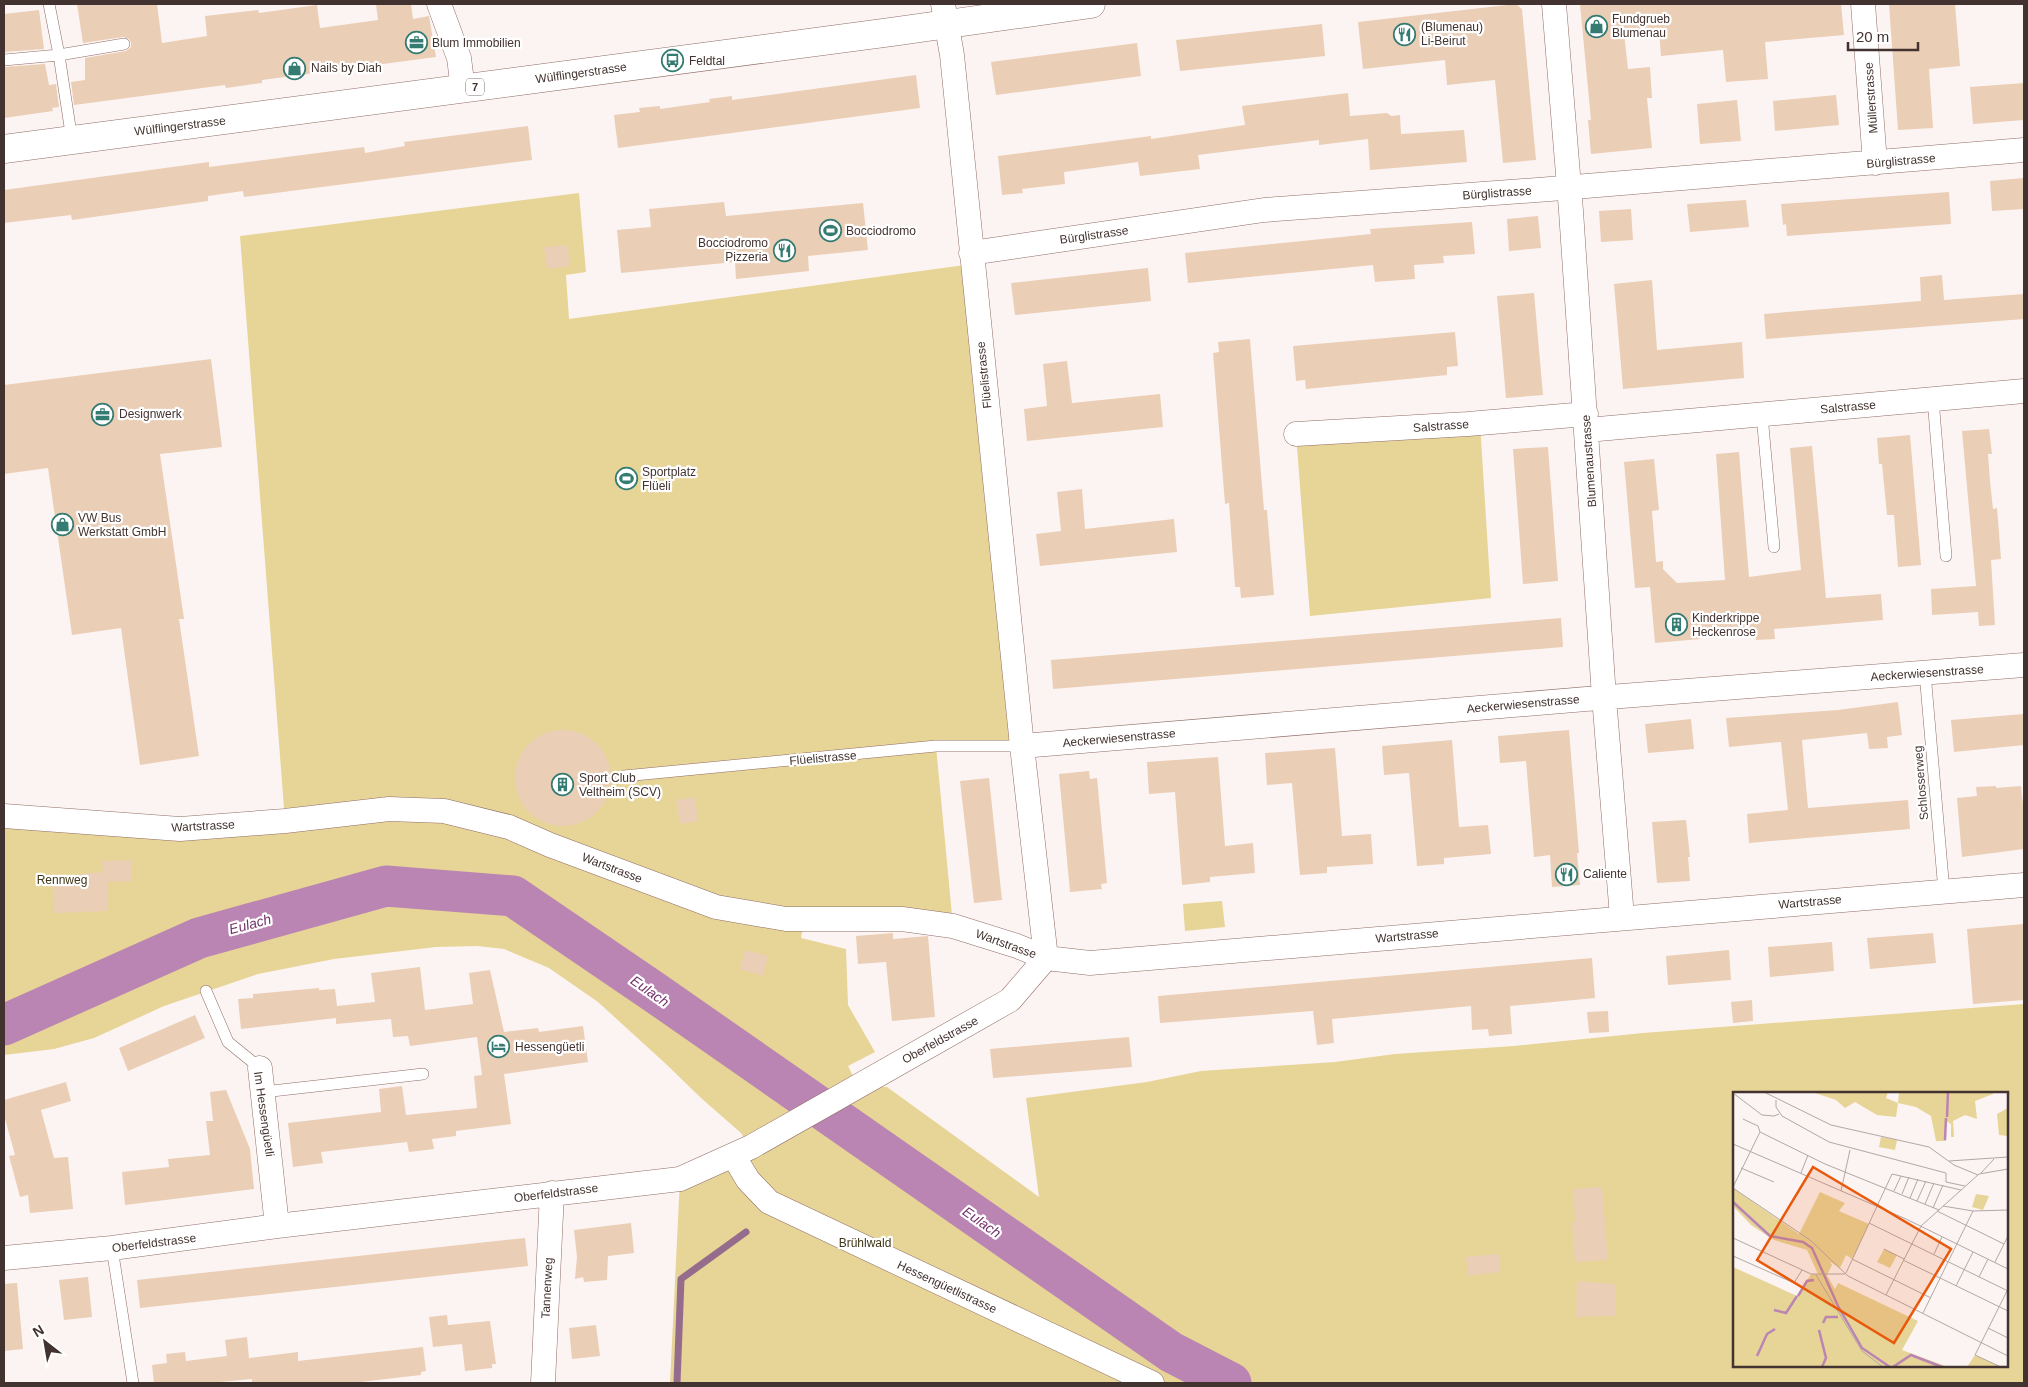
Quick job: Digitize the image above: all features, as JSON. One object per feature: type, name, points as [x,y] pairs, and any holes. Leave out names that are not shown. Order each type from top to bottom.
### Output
[{"type":"main road","name":"Wülflingerstrasse","points":[[4,149],[463,89],[944,14],[1091,4]]},
{"type":"street","points":[[440,4],[458,58],[463,89]]},
{"type":"street","name":"Blumenaustrasse","points":[[1554,4],[1586,422],[1604,697],[1622,918]]},
{"type":"street","name":"Müllerstrasse","points":[[1863,4],[1875,163]]},
{"type":"street","name":"Flüelistrasse","points":[[944,14],[952,55],[1022,746],[1046,958]]},
{"type":"street","name":"Bürglistrasse","points":[[972,253],[1264,210],[1569,188],[2024,150]]},
{"type":"street","name":"Salstrasse","points":[[1296,434],[1468,424],[1586,422],[1762,415],[2024,390]]},
{"type":"street","name":"Aeckerwiesenstrasse","points":[[1022,746],[1604,697],[2024,665]]},
{"type":"street","name":"Wartstrasse","points":[[4,816],[180,829],[285,821],[389,809],[444,811],[509,827],[550,845],[716,907],[786,919],[902,919],[953,926],[1013,945],[1046,958],[1090,963],[2024,885]]},
{"type":"street","name":"Oberfeldstrasse","points":[[4,1258],[112,1248],[277,1226],[680,1179],[782,1131],[1010,1000],[1046,958]]},
{"type":"street","name":"Im Hessengüetli","points":[[260,1068],[277,1226]]},
{"type":"street","name":"Hessengüetlistrasse","points":[[733,1155],[748,1180],[769,1202],[1152,1383]]},
{"type":"street","name":"Tannenweg","points":[[543,1383],[552,1193]]},
{"type":"lane","points":[[49,4],[72,140]]},
{"type":"lane","points":[[4,60],[59,55],[124,44]]},
{"type":"lane","points":[[1933,399],[1946,556]]},
{"type":"lane","points":[[1762,415],[1774,547]]},
{"type":"lane","name":"Schlosserweg","points":[[1925,673],[1944,891]]},
{"type":"lane","name":"Flüelistrasse","points":[[624,776],[936,746],[1022,746]]},
{"type":"lane","name":"Im Hessengüetli","points":[[206,991],[228,1042],[260,1068]]},
{"type":"lane","points":[[263,1092],[423,1074]]},
{"type":"lane","points":[[112,1248],[133,1383]]},
{"type":"green space","name":"Sportplatz Flüeli","points":[[579,193],[586,272],[566,275],[569,319],[972,264],[1022,746],[936,746],[953,926],[786,919],[444,811],[285,821],[240,236]]},
{"type":"green space","points":[[1480,423],[1491,598],[1310,616],[1296,434]]},
{"type":"green space","points":[[4,816],[132,826],[441,818],[803,927],[801,938],[846,949],[848,1005],[875,1052],[848,1066],[858,1086],[887,1087],[1039,1197],[1026,1098],[1147,1082],[1201,1071],[1335,1062],[1395,1054],[1514,1046],[1643,1033],[2024,1004],[2024,1383],[670,1383],[680,1179],[750,1147],[741,1133],[598,1002],[549,968],[504,949],[477,946],[436,947],[334,959],[258,974],[164,1006],[94,1038],[54,1049],[4,1055]]},
{"type":"green space","points":[[1222,901],[1225,927],[1185,931],[1183,904]]},
{"type":"building","points":[[77,4],[157,4],[162,43],[207,36],[205,16],[258,10],[259,13],[317,5],[320,28],[378,20],[376,4],[411,4],[413,19],[429,16],[436,57],[262,80],[262,83],[226,88],[225,85],[74,105],[71,82],[85,80],[85,58],[126,51],[131,47],[129,39],[123,37],[83,43]]},
{"type":"building","points":[[1516,4],[1522,9],[1536,160],[1503,163],[1495,80],[1447,85],[1445,60],[1363,69],[1358,22]]},
{"type":"building","points":[[1580,4],[1841,4],[1844,35],[1765,42],[1768,79],[1726,82],[1723,50],[1661,56],[1659,30],[1624,33],[1628,69],[1650,67],[1652,98],[1647,98],[1652,148],[1591,154],[1588,120],[1591,120]]},
{"type":"building","points":[[1889,4],[1955,4],[1960,66],[1929,69],[1933,128],[1898,130]]},
{"type":"building","points":[[39,10],[44,49],[4,52],[4,14]]},
{"type":"building","points":[[1322,24],[1325,56],[1180,71],[1176,40]]},
{"type":"building","points":[[1137,43],[1141,76],[996,95],[991,62]]},
{"type":"building","points":[[45,64],[49,85],[56,84],[59,107],[52,108],[53,111],[4,118],[4,67]]},
{"type":"building","points":[[916,75],[920,108],[618,148],[614,115],[640,112],[639,108],[660,106],[660,109],[710,102],[709,99],[732,96],[732,100]]},
{"type":"building","points":[[2024,83],[2024,120],[1973,124],[1970,87]]},
{"type":"building","points":[[1348,93],[1350,116],[1387,113],[1391,116],[1400,115],[1401,134],[1464,130],[1467,162],[1370,170],[1368,139],[1319,145],[1319,140],[1198,155],[1200,169],[1140,176],[1138,162],[1064,172],[1065,184],[1022,189],[1023,193],[1002,195],[998,156],[1151,136],[1151,139],[1245,125],[1242,106]]},
{"type":"building","points":[[1836,95],[1839,125],[1775,131],[1773,101]]},
{"type":"building","points":[[1737,100],[1741,141],[1700,144],[1697,104]]},
{"type":"building","points":[[528,126],[532,160],[244,197],[243,191],[208,196],[208,201],[72,220],[71,215],[4,223],[4,190],[209,162],[209,167],[364,147],[365,153],[405,146],[404,142]]},
{"type":"building","points":[[2024,178],[2024,209],[1992,211],[1990,181]]},
{"type":"building","points":[[1949,192],[1951,224],[1787,236],[1786,224],[1783,225],[1781,204]]},
{"type":"building","points":[[1746,200],[1749,227],[1690,232],[1687,204]]},
{"type":"building","points":[[724,202],[726,216],[863,203],[868,250],[808,256],[809,271],[736,279],[735,262],[621,273],[617,230],[651,227],[649,209]]},
{"type":"building","points":[[1631,209],[1633,240],[1601,242],[1599,211]]},
{"type":"building","points":[[1538,216],[1541,248],[1509,251],[1507,219]]},
{"type":"building","points":[[1472,222],[1475,254],[1443,256],[1444,263],[1414,265],[1415,279],[1375,282],[1373,265],[1188,283],[1185,253],[1371,234],[1370,229]]},
{"type":"building","points":[[568,245],[570,266],[547,269],[544,247]]},
{"type":"building","points":[[1148,268],[1151,301],[1015,315],[1011,283]]},
{"type":"building","points":[[1942,275],[1944,300],[2024,294],[2024,319],[1766,339],[1764,314],[1921,301],[1920,277]]},
{"type":"building","points":[[1652,280],[1657,350],[1742,342],[1744,378],[1623,389],[1614,284]]},
{"type":"building","points":[[1534,293],[1543,395],[1506,398],[1497,296]]},
{"type":"building","points":[[1455,332],[1458,366],[1447,367],[1447,375],[1306,389],[1305,380],[1296,381],[1293,346]]},
{"type":"building","points":[[1250,339],[1264,510],[1267,510],[1274,595],[1241,598],[1240,587],[1235,587],[1229,503],[1225,504],[1213,353],[1219,352],[1218,342]]},
{"type":"building","points":[[211,359],[222,447],[160,454],[184,619],[179,619],[199,756],[140,765],[121,628],[72,635],[48,468],[4,474],[4,385]]},
{"type":"building","points":[[1067,361],[1072,403],[1160,394],[1163,427],[1027,441],[1024,409],[1047,406],[1043,364]]},
{"type":"building","points":[[1989,429],[1992,454],[1988,454],[1990,481],[1993,509],[1997,508],[2001,559],[1991,560],[1995,625],[1979,626],[1978,612],[1932,615],[1931,589],[1976,586],[1962,431]]},
{"type":"building","points":[[1910,435],[1921,565],[1898,567],[1894,515],[1887,515],[1882,464],[1879,464],[1877,438]]},
{"type":"building","points":[[1812,446],[1826,598],[1881,594],[1883,620],[1774,629],[1775,639],[1756,640],[1755,631],[1700,635],[1700,639],[1655,643],[1650,587],[1635,588],[1624,462],[1654,459],[1659,510],[1652,511],[1656,562],[1663,561],[1663,569],[1677,583],[1725,580],[1716,454],[1739,452],[1749,577],[1801,570],[1790,448]]},
{"type":"building","points":[[1548,447],[1558,581],[1523,584],[1513,449]]},
{"type":"building","points":[[1082,489],[1085,529],[1174,519],[1177,552],[1040,566],[1036,534],[1061,531],[1057,492]]},
{"type":"building","points":[[1561,618],[1563,647],[1053,689],[1051,660]]},
{"type":"building","points":[[1898,702],[1902,735],[1887,737],[1888,748],[1869,749],[1867,733],[1802,740],[1808,808],[1908,800],[1910,829],[1749,843],[1747,814],[1788,810],[1781,742],[1729,747],[1726,718],[1838,710]]},
{"type":"building","points":[[2024,714],[2024,745],[1954,752],[1951,720]]},
{"type":"building","points":[[1691,719],[1694,749],[1648,753],[1645,724]]},
{"type":"building","name":"Sport Club Veltheim (SCV)","points":[[563,730],[581,734],[597,744],[607,760],[611,778],[607,796],[597,812],[581,822],[563,826],[545,822],[529,812],[519,796],[515,778],[519,760],[529,744],[545,734]]},
{"type":"building","points":[[1569,730],[1580,885],[1552,887],[1550,855],[1534,857],[1526,761],[1500,763],[1498,736]]},
{"type":"building","points":[[1452,740],[1459,827],[1488,825],[1491,854],[1444,858],[1444,864],[1417,866],[1409,773],[1384,775],[1382,746]]},
{"type":"building","points":[[1335,748],[1342,836],[1371,834],[1373,864],[1327,867],[1327,873],[1300,875],[1292,783],[1267,785],[1265,753]]},
{"type":"building","points":[[1218,757],[1225,846],[1253,843],[1255,873],[1210,877],[1210,882],[1182,885],[1175,792],[1149,794],[1147,762]]},
{"type":"building","points":[[1089,771],[1090,779],[1097,778],[1107,883],[1101,884],[1102,889],[1070,892],[1059,774]]},
{"type":"building","points":[[989,778],[1002,900],[974,903],[960,781]]},
{"type":"building","points":[[1996,786],[1996,788],[2021,786],[2024,814],[2024,849],[1962,857],[1957,798],[1977,796],[1976,787]]},
{"type":"building","points":[[695,797],[698,821],[680,824],[676,800]]},
{"type":"building","points":[[1686,820],[1690,857],[1688,857],[1690,881],[1657,883],[1652,822]]},
{"type":"building","points":[[131,860],[132,881],[107,882],[108,911],[54,913],[53,877],[103,872],[102,861]]},
{"type":"building","points":[[2024,924],[2024,1000],[1973,1004],[1967,929]]},
{"type":"building","points":[[893,933],[893,939],[928,936],[935,1017],[892,1021],[886,962],[858,964],[856,936]]},
{"type":"building","points":[[1933,933],[1936,963],[1870,969],[1867,938]]},
{"type":"building","points":[[1832,942],[1834,971],[1770,977],[1768,947]]},
{"type":"building","points":[[745,950],[768,956],[763,976],[740,969]]},
{"type":"building","points":[[1729,950],[1731,980],[1668,985],[1666,956]]},
{"type":"building","points":[[1592,958],[1595,998],[1510,1006],[1512,1034],[1489,1036],[1488,1029],[1472,1030],[1471,1006],[1332,1019],[1334,1043],[1317,1045],[1313,1011],[1160,1023],[1158,996]]},
{"type":"building","points":[[420,967],[425,1010],[473,1004],[469,973],[490,970],[504,1032],[538,1028],[539,1032],[583,1026],[588,1062],[504,1074],[511,1124],[456,1131],[456,1136],[432,1139],[434,1149],[409,1152],[407,1142],[321,1152],[323,1163],[293,1167],[288,1123],[381,1112],[379,1089],[402,1086],[406,1115],[477,1108],[474,1076],[482,1075],[477,1037],[410,1046],[408,1036],[393,1037],[391,1019],[336,1024],[336,1018],[241,1029],[238,999],[253,998],[253,994],[319,988],[319,990],[335,989],[337,1006],[375,1002],[371,973]]},
{"type":"building","points":[[1752,1000],[1753,1021],[1733,1023],[1731,1002]]},
{"type":"building","points":[[1608,1011],[1609,1032],[1589,1033],[1587,1012]]},
{"type":"building","points":[[195,1015],[205,1038],[128,1071],[119,1048]]},
{"type":"building","points":[[1129,1037],[1132,1067],[993,1078],[990,1049]]},
{"type":"building","points":[[66,1082],[71,1101],[41,1110],[54,1158],[68,1157],[73,1209],[30,1213],[28,1195],[20,1197],[9,1156],[15,1155],[4,1115],[4,1100]]},
{"type":"building","points":[[226,1090],[250,1149],[254,1189],[125,1205],[122,1172],[169,1167],[168,1159],[210,1155],[206,1121],[213,1121],[210,1092]]},
{"type":"building","points":[[1602,1187],[1608,1260],[1575,1262],[1572,1222],[1575,1222],[1573,1189]]},
{"type":"building","points":[[631,1223],[634,1253],[608,1256],[607,1280],[584,1282],[583,1277],[575,1279],[577,1257],[574,1230]]},
{"type":"building","points":[[525,1238],[528,1266],[140,1308],[137,1280]]},
{"type":"building","points":[[1500,1254],[1500,1272],[1468,1276],[1466,1257]]},
{"type":"building","points":[[88,1277],[92,1317],[64,1320],[59,1280]]},
{"type":"building","points":[[1577,1281],[1615,1284],[1615,1316],[1576,1317]]},
{"type":"building","points":[[17,1283],[23,1349],[4,1351],[4,1284]]},
{"type":"building","points":[[447,1315],[448,1325],[490,1321],[496,1364],[492,1364],[492,1368],[465,1371],[462,1344],[433,1347],[429,1317]]},
{"type":"building","points":[[596,1325],[600,1356],[572,1359],[569,1328]]},
{"type":"building","points":[[247,1337],[249,1358],[298,1352],[298,1361],[423,1347],[426,1371],[421,1372],[421,1375],[351,1383],[252,1383],[252,1379],[210,1383],[154,1383],[152,1365],[167,1363],[166,1354],[185,1352],[186,1361],[227,1356],[225,1340]]},
{"type":"waterway","name":"Eulach","points":[[4,1025],[199,938],[386,886],[513,896],[1171,1352],[1231,1383]]},
{"type":"waterway","points":[[789,1086],[806,1078]]},
{"type":"waterway","points":[[677,1383],[681,1279],[746,1232]]},
{"type":"place","name":"Fundgrueb Blumenau","points":[[1596,26]]},
{"type":"place","name":"(Blumenau) Li-Beirut","points":[[1405,34]]},
{"type":"place","name":"Blum Immobilien","points":[[416,43]]},
{"type":"place","name":"Feldtal","points":[[673,61]]},
{"type":"place","name":"Nails by Diah","points":[[295,68]]},
{"type":"place","name":"Bocciodromo","points":[[830,231]]},
{"type":"place","name":"Bocciodromo Pizzeria","points":[[784,250]]},
{"type":"place","name":"Designwerk","points":[[103,414]]},
{"type":"place","name":"Sportplatz Flüeli","points":[[626,479]]},
{"type":"place","name":"VW Bus Werkstatt GmbH","points":[[62,525]]},
{"type":"place","name":"Kinderkrippe Heckenrose","points":[[1676,625]]},
{"type":"place","name":"Sport Club Veltheim (SCV)","points":[[563,785]]},
{"type":"place","name":"Caliente","points":[[1567,874]]},
{"type":"place","name":"Hessengüetli","points":[[499,1047]]},
{"type":"park label","name":"Rennweg","points":[[62,880]]},
{"type":"park label","name":"Brühlwald","points":[[865,1243]]}]
